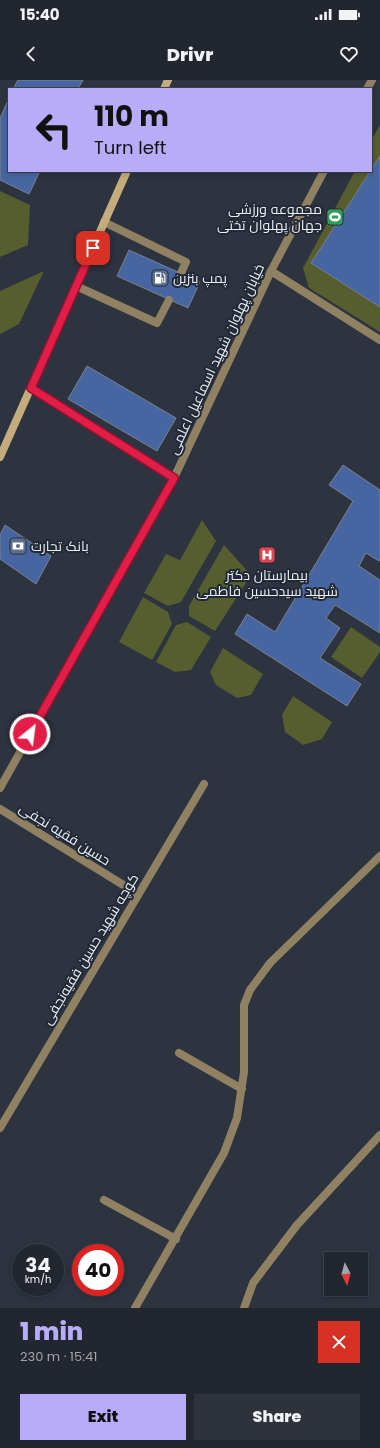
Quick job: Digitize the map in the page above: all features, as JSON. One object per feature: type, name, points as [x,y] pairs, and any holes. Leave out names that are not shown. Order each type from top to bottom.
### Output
[{"type":"main road","points":[[0,456],[127,172]]},
{"type":"street","name":"خیابان پهلوان شهید اسماعیل اعلمی","points":[[0,788],[174,478],[272,271],[323,172]]},
{"type":"street","points":[[104,222],[186,262],[181,274]]},
{"type":"street","points":[[272,271],[380,340]]},
{"type":"street","points":[[76,286],[157,323],[169,300]]},
{"type":"street","points":[[31,388],[174,478]]},
{"type":"street","name":"کوچه شهید حسین فقیه‌نجفی","points":[[0,1128],[204,784]]},
{"type":"street","name":"حسین فقیه نجفی","points":[[0,809],[138,894]]},
{"type":"street","points":[[136,1308],[224,1154],[237,1118],[244,1072],[244,1005],[250,990],[270,963],[380,856]]},
{"type":"street","points":[[179,1053],[242,1089]]},
{"type":"street","points":[[244,1308],[253,1283],[297,1225],[380,1135]]},
{"type":"street","points":[[104,1200],[176,1239]]},
{"type":"green space","points":[[380,125],[380,156],[372,168],[372,139]]},
{"type":"green space","name":"مجموعه ورزشی جهان پهلوان تختی","points":[[354,172],[369,172],[311,263],[380,307],[380,332],[309,288],[303,268]]},
{"type":"green space","points":[[0,191],[30,205],[28,245],[0,257]]},
{"type":"green space","points":[[44,271],[19,324],[0,334],[0,291]]},
{"type":"green space","points":[[202,520],[216,541],[181,602],[168,606],[144,593],[166,554],[180,560]]},
{"type":"green space","points":[[224,545],[251,575],[215,631],[189,616],[189,606]]},
{"type":"green space","points":[[143,597],[168,612],[172,624],[152,660],[119,642]]},
{"type":"green space","points":[[187,622],[211,637],[191,670],[175,672],[156,662],[176,625]]},
{"type":"green space","points":[[351,627],[380,647],[380,652],[362,678],[331,657]]},
{"type":"green space","points":[[223,648],[263,674],[251,695],[237,698],[216,685],[210,672]]},
{"type":"green space","points":[[293,696],[332,722],[322,739],[303,745],[285,732],[282,715]]},
{"type":"building","points":[[18,80],[83,80],[79,88],[14,88]]},
{"type":"building","points":[[8,100],[8,172],[40,172],[29,194],[0,180],[0,118]]},
{"type":"building","points":[[380,156],[380,307],[311,263],[370,172],[372,172],[372,168]]},
{"type":"building","points":[[129,250],[200,282],[188,308],[117,276]]},
{"type":"building","points":[[87,366],[176,418],[157,451],[68,399]]},
{"type":"building","points":[[343,465],[380,490],[380,559],[379,561],[366,553],[359,566],[380,580],[380,633],[335,605],[326,618],[340,628],[320,658],[361,684],[347,706],[235,634],[247,614],[275,632],[353,501],[329,485]]},
{"type":"building","name":"بانک تجارت","points":[[5,525],[51,556],[36,584],[0,559],[0,535]]},
{"type":"place","name":"مجموعه ورزشی جهان پهلوان تختی","points":[[335,217]]},
{"type":"place","name":"پمپ بنزین","points":[[160,278]]},
{"type":"place","name":"بانک تجارت","points":[[18,546]]},
{"type":"place","name":"بیمارستان دکتر شهید سیدحسین فاطمی","points":[[267,555]]},
{"type":"route","points":[[30,734],[174,478],[31,388],[93,248]]}]
